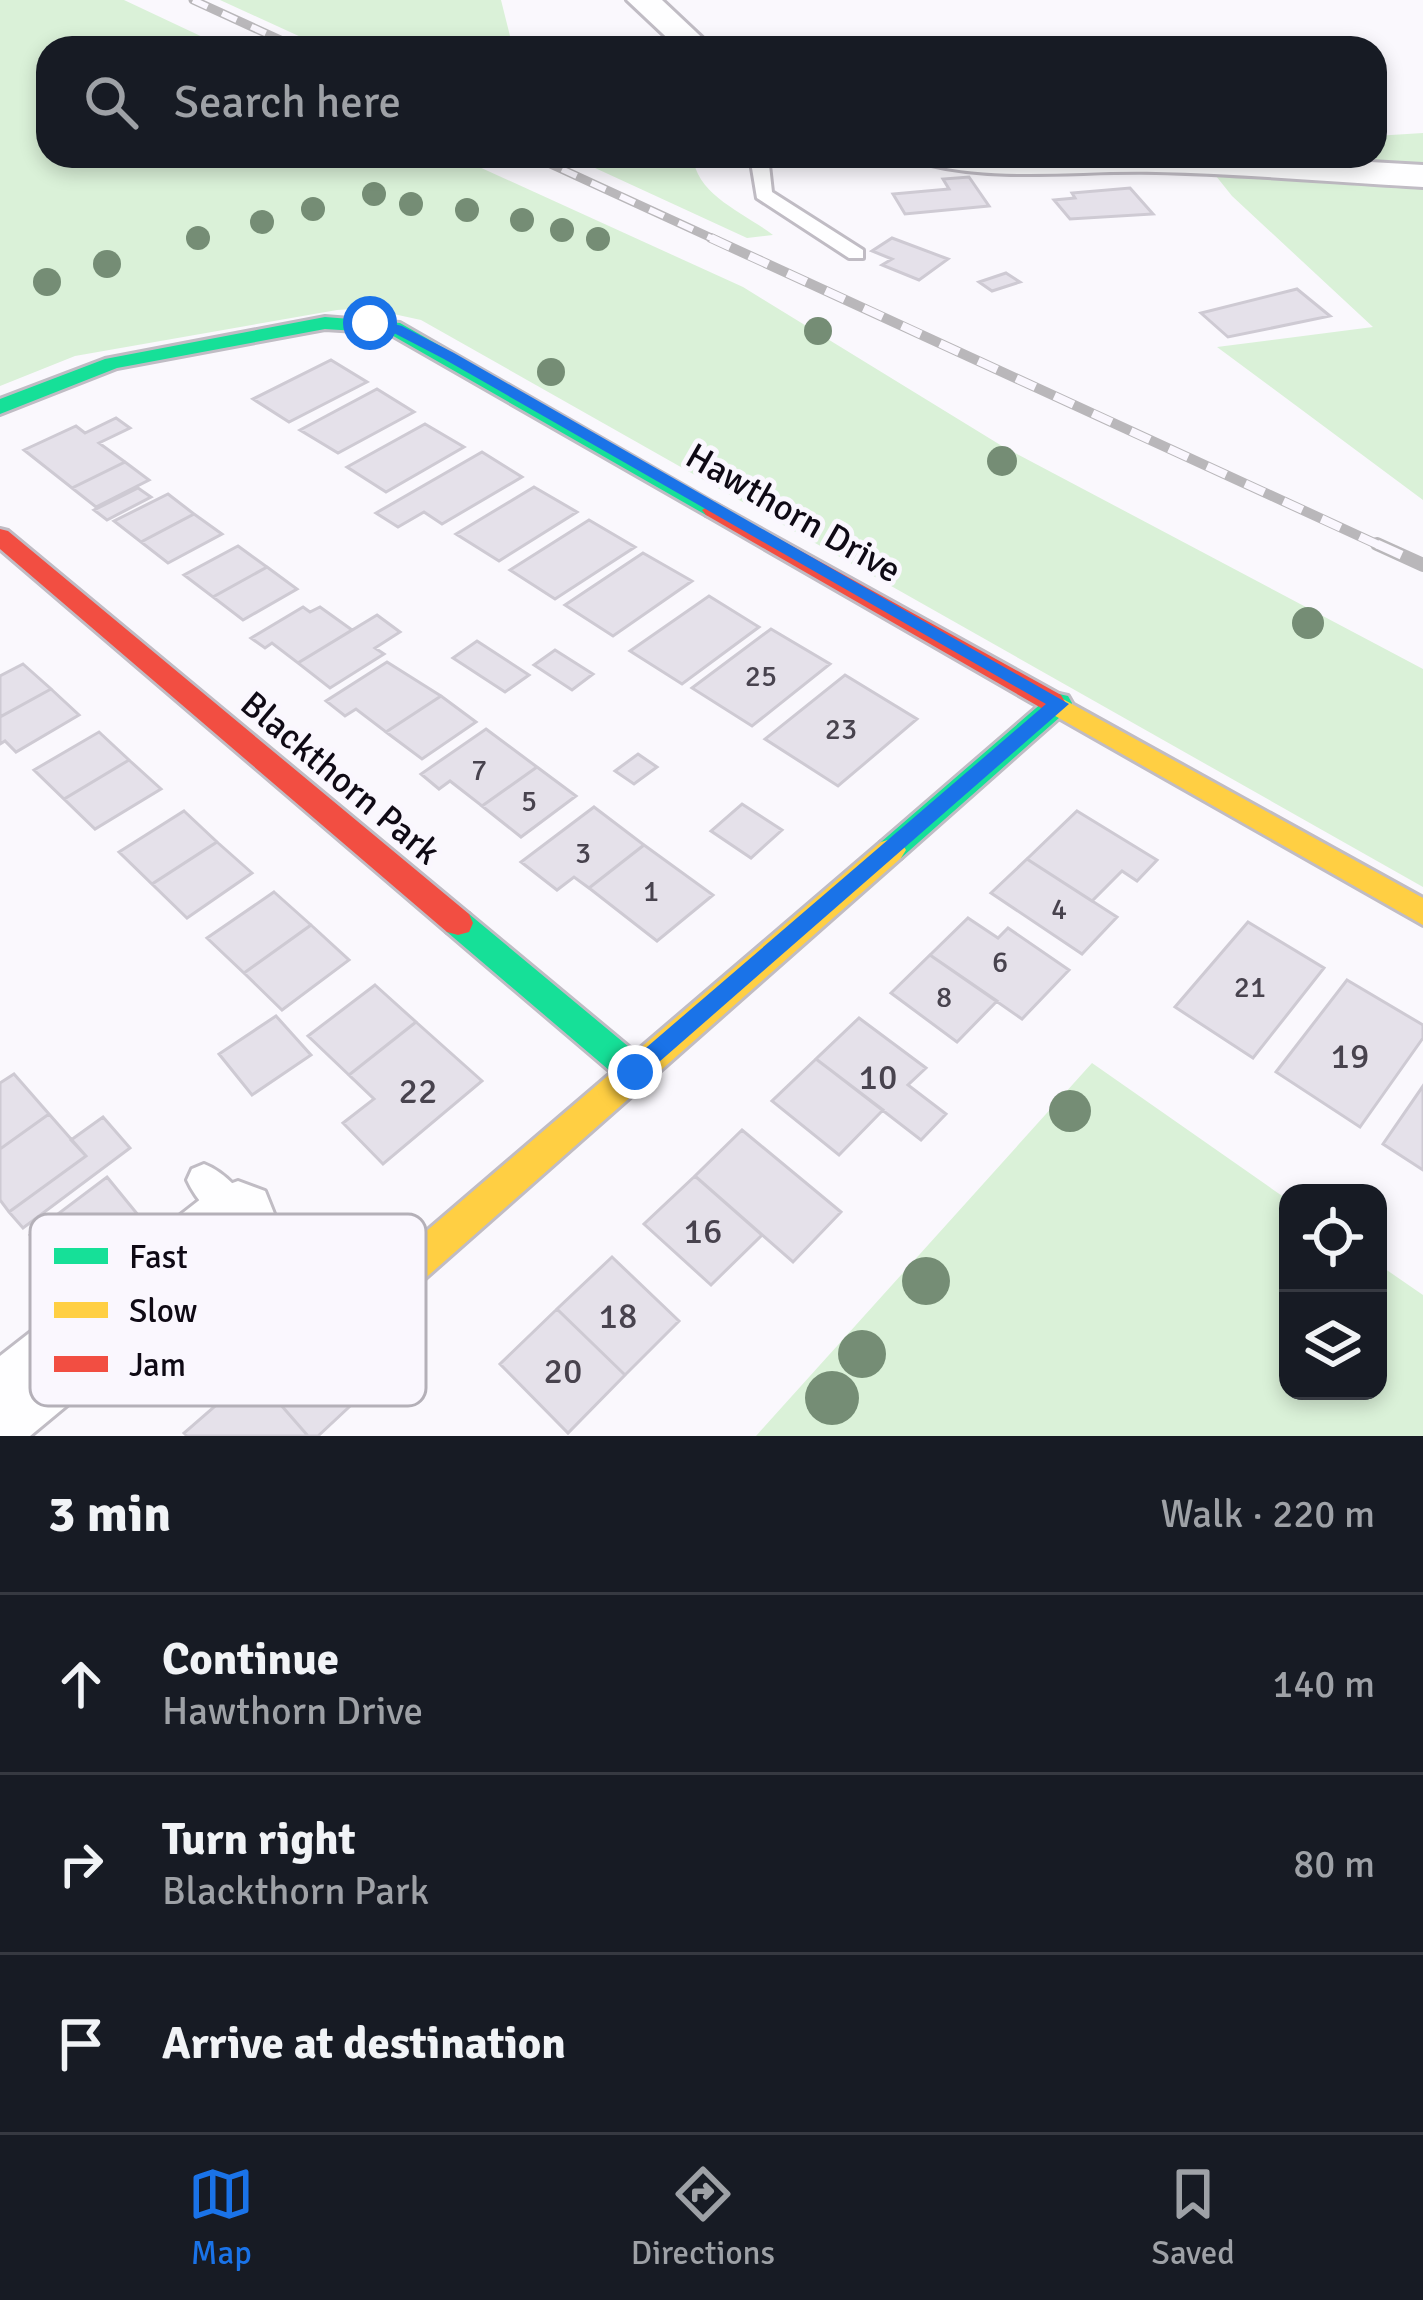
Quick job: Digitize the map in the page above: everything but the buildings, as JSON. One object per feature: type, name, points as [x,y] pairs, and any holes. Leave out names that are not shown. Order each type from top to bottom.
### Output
[{"type":"street","points":[[643,0],[684,36]]},
{"type":"street","points":[[1281,168],[1423,176]]},
{"type":"street","name":"Hawthorn Drive","points":[[0,407],[92,369],[326,323],[392,327],[1423,914]]},
{"type":"street","name":"Blackthorn Park","points":[[0,536],[635,1072]]},
{"type":"street","points":[[426,1254],[1059,704]]},
{"type":"street","points":[[204,1214],[221,1198]]},
{"type":"street","points":[[0,1408],[30,1379]]},
{"type":"lane","points":[[761,168],[764,194],[856,254]]},
{"type":"green space","points":[[0,0],[124,0],[200,36],[36,36],[36,168],[481,168],[743,287],[1002,446],[1423,669],[1423,887],[421,320],[366,308],[337,310],[75,356],[0,386]]},
{"type":"green space","points":[[220,0],[501,0],[510,36],[299,36]]},
{"type":"green space","points":[[1423,133],[1423,500],[1217,347],[1373,327],[1232,196],[1210,168],[1387,168],[1387,135]]},
{"type":"green space","points":[[595,168],[696,168],[723,202],[773,235],[747,238]]},
{"type":"green space","points":[[1092,1063],[1279,1194],[1279,1400],[1387,1400],[1387,1270],[1423,1295],[1423,1436],[756,1436]]},
{"type":"railway","points":[[193,0],[272,36]]},
{"type":"railway","points":[[559,168],[718,241]]},
{"type":"railway","points":[[711,238],[1383,547]]},
{"type":"railway","points":[[1377,544],[1423,565]]},
{"type":"traffic: fast","points":[[0,407],[112,363],[325,323],[393,327],[714,510]]},
{"type":"traffic: fast","points":[[891,850],[1059,703]]},
{"type":"traffic: fast","points":[[458,923],[635,1072]]},
{"type":"traffic: slow","points":[[1052,702],[1423,913]]},
{"type":"traffic: slow","points":[[426,1254],[891,850]]},
{"type":"traffic: jam","points":[[714,510],[1052,702]]},
{"type":"traffic: jam","points":[[0,536],[458,923]]},
{"type":"route","points":[[370,323],[397,329],[449,356],[1059,704],[635,1072]]}]
